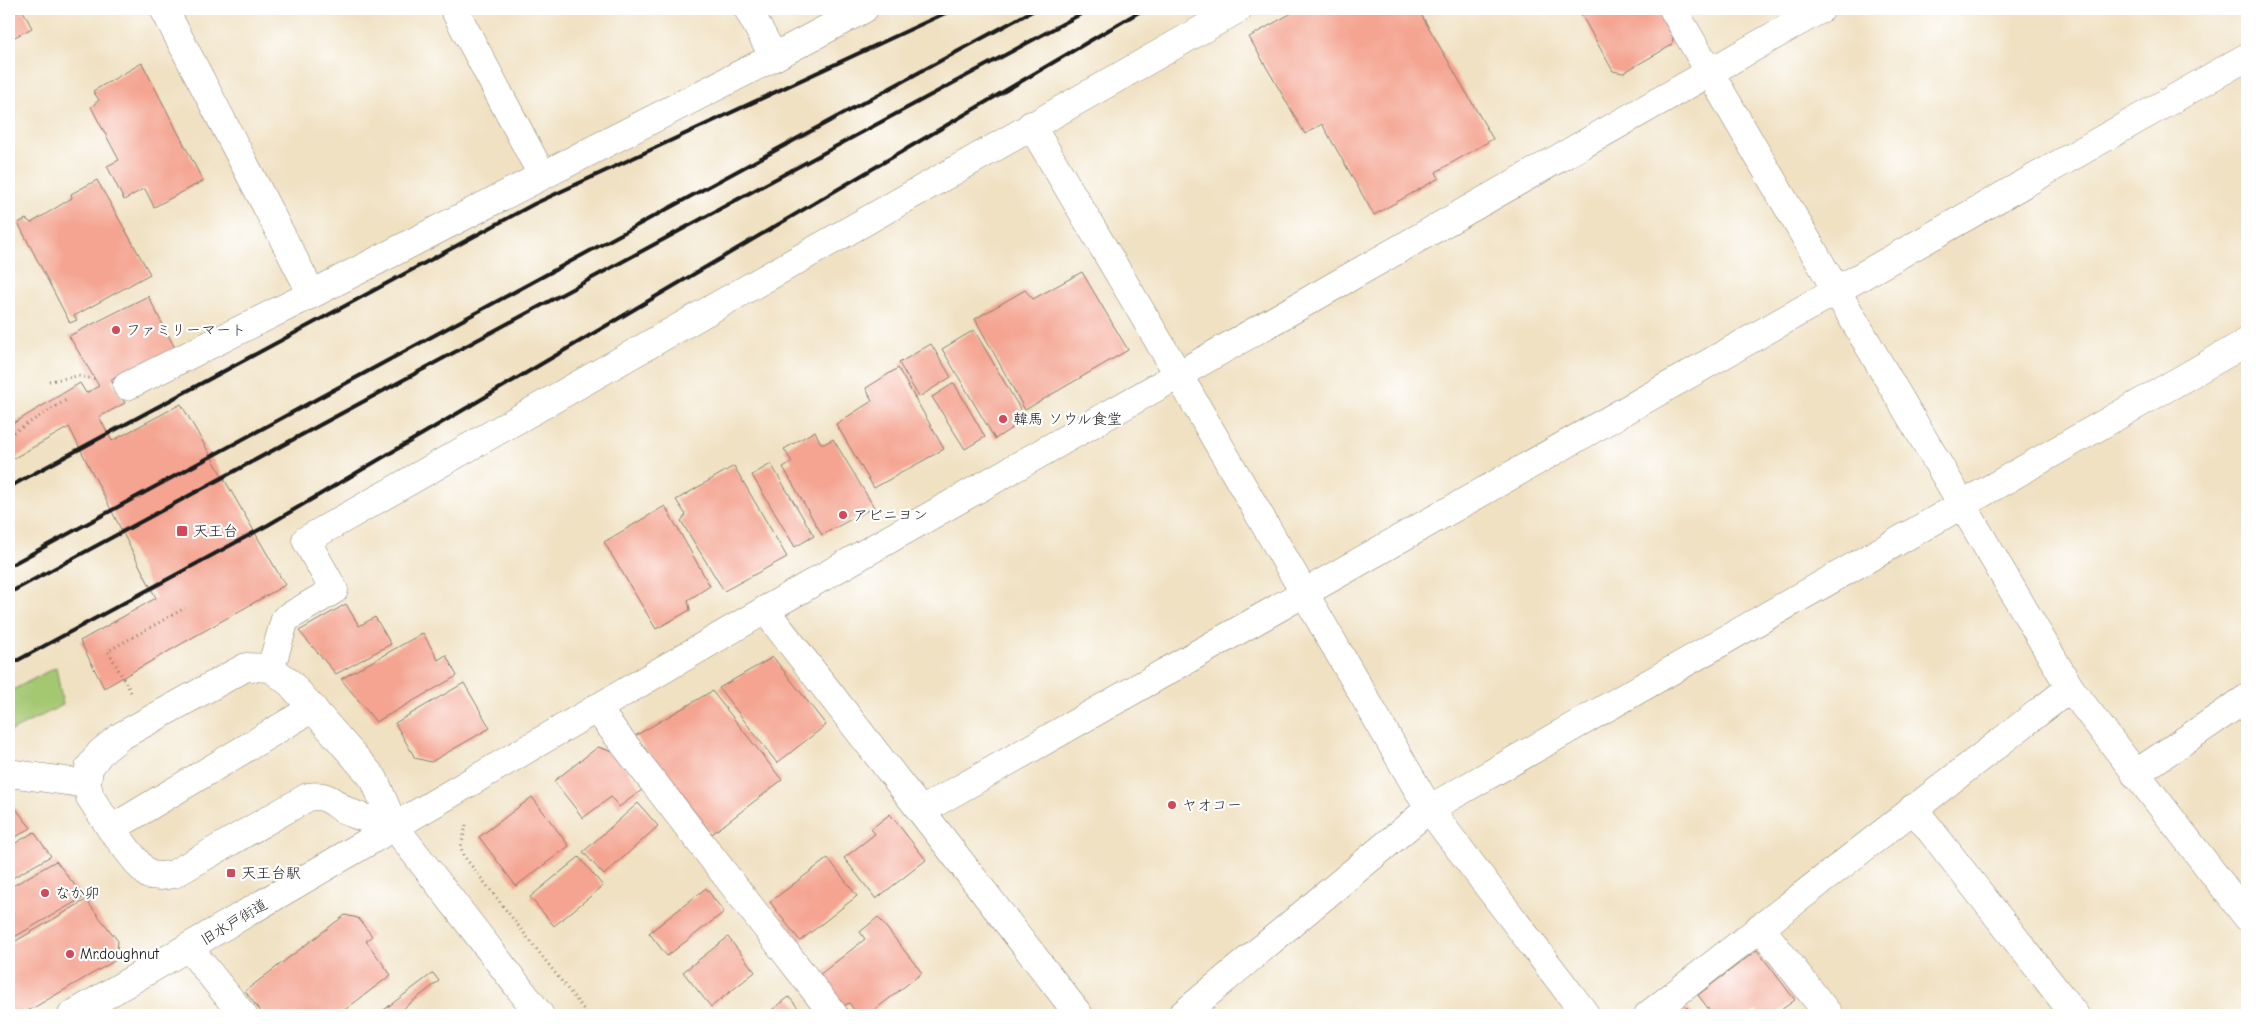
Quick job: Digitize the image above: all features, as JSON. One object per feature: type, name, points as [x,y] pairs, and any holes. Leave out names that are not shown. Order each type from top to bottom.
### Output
[{"type":"street","points":[[164,9],[312,294]]},
{"type":"street","points":[[454,9],[542,175]]},
{"type":"street","points":[[748,9],[774,57]]},
{"type":"street","points":[[127,386],[312,294],[864,9]]},
{"type":"street","points":[[271,668],[285,619],[334,590],[306,540],[1031,125],[1238,9]]},
{"type":"street","points":[[1673,9],[1708,73],[2070,688],[2247,917]]},
{"type":"street","name":"旧水戸街道","points":[[72,1015],[765,610],[1821,9]]},
{"type":"street","points":[[921,811],[2247,56]]},
{"type":"street","points":[[1031,125],[1178,374],[1429,809],[1586,1015]]},
{"type":"street","points":[[1182,1015],[1429,809],[2247,342]]},
{"type":"street","points":[[765,610],[1079,1015]]},
{"type":"street","points":[[394,826],[349,813],[330,799],[318,796],[308,797],[174,874],[149,875],[111,829],[90,797],[88,784],[89,768],[100,753],[121,736],[246,667],[271,668],[291,684],[374,779],[394,826],[540,1015]]},
{"type":"street","points":[[1648,1015],[2070,688]]},
{"type":"street","points":[[2135,774],[2247,698]]},
{"type":"street","points":[[111,829],[313,708]]},
{"type":"street","points":[[596,708],[834,1015]]},
{"type":"street","points":[[9,773],[88,784]]},
{"type":"street","points":[[1913,808],[2075,1015]]},
{"type":"street","points":[[1760,927],[1829,1015]]},
{"type":"street","points":[[189,948],[243,1015]]},
{"type":"path","points":[[49,381],[78,376],[127,386]]},
{"type":"path","points":[[9,434],[68,399]]},
{"type":"path","points":[[132,694],[108,652],[185,608]]},
{"type":"path","points":[[467,818],[461,847],[463,855],[588,1015]]},
{"type":"green space","points":[[56,667],[63,705],[9,732],[9,692]]},
{"type":"building","points":[[9,9],[22,9],[32,28],[9,40]]},
{"type":"building","points":[[1299,9],[1418,9],[1493,139],[1436,172],[1439,178],[1374,215],[1322,124],[1305,134],[1249,37]]},
{"type":"building","points":[[1578,9],[1657,9],[1673,37],[1672,45],[1623,73],[1613,71]]},
{"type":"building","points":[[142,63],[203,181],[154,207],[145,189],[124,200],[107,166],[119,160],[91,107],[99,100],[93,91]]},
{"type":"building","points":[[97,180],[150,274],[74,316],[77,320],[70,323],[18,223],[26,219],[31,223],[72,198],[71,194]]},
{"type":"building","points":[[1082,272],[1128,350],[1025,410],[975,319],[1025,290],[1033,299]]},
{"type":"building","points":[[148,296],[175,348],[111,380],[125,403],[99,417],[112,441],[181,404],[285,585],[104,688],[80,641],[156,598],[69,427],[9,461],[9,426],[80,383],[86,393],[99,386],[69,336]]},
{"type":"building","points":[[974,330],[1026,419],[995,439],[942,349]]},
{"type":"building","points":[[931,344],[951,377],[919,397],[899,363]]},
{"type":"building","points":[[898,368],[944,449],[874,488],[836,424],[872,401],[866,388]]},
{"type":"building","points":[[954,383],[985,437],[965,449],[932,397]]},
{"type":"building","points":[[815,431],[820,442],[824,444],[833,439],[874,507],[822,535],[783,467],[792,462],[784,449]]},
{"type":"building","points":[[771,464],[814,536],[795,547],[752,475]]},
{"type":"building","points":[[734,466],[787,557],[724,591],[681,521],[686,515],[676,500]]},
{"type":"building","points":[[665,506],[710,586],[688,600],[690,610],[656,629],[604,542]]},
{"type":"building","points":[[346,604],[359,626],[375,617],[391,644],[336,674],[299,631]]},
{"type":"building","points":[[423,633],[438,660],[446,655],[457,676],[376,722],[341,679]]},
{"type":"building","points":[[773,657],[826,725],[777,763],[719,688]]},
{"type":"building","points":[[464,683],[490,728],[431,762],[415,758],[395,723]]},
{"type":"building","points":[[712,691],[782,780],[712,834],[635,736]]},
{"type":"building","points":[[598,747],[613,752],[642,790],[619,807],[611,797],[583,818],[554,781]]},
{"type":"building","points":[[532,797],[569,846],[516,886],[479,837]]},
{"type":"building","points":[[9,800],[31,828],[9,841]]},
{"type":"building","points":[[638,803],[658,826],[604,875],[583,852]]},
{"type":"building","points":[[890,814],[926,860],[876,899],[844,858],[875,834],[871,829]]},
{"type":"building","points":[[34,832],[51,856],[9,880],[9,847]]},
{"type":"building","points":[[579,857],[603,886],[554,926],[530,897]]},
{"type":"building","points":[[828,858],[857,896],[800,941],[770,902]]},
{"type":"building","points":[[56,861],[84,897],[9,940],[9,888]]},
{"type":"building","points":[[706,888],[724,912],[667,956],[649,933]]},
{"type":"building","points":[[86,900],[118,941],[116,960],[21,1015],[9,1015],[9,982],[12,980],[9,974],[9,945]]},
{"type":"building","points":[[345,915],[358,918],[372,936],[366,941],[391,975],[338,1015],[263,1015],[245,991]]},
{"type":"building","points":[[878,917],[922,973],[868,1015],[858,1015],[849,1003],[842,1007],[818,976],[865,939],[860,932]]},
{"type":"building","points":[[728,937],[755,972],[711,1007],[683,972]]},
{"type":"building","points":[[1757,950],[1795,1000],[1774,1015],[1760,1015],[1757,1010],[1750,1015],[1713,1015],[1698,995]]},
{"type":"building","points":[[433,973],[439,981],[395,1015],[377,1015]]},
{"type":"building","points":[[789,997],[804,1015],[765,1015]]},
{"type":"building","points":[[1687,1007],[1693,1015],[1676,1015]]},
{"type":"railway","points":[[9,487],[534,204],[954,9]]},
{"type":"railway","points":[[9,566],[1036,9]]},
{"type":"railway","points":[[9,593],[1090,9]]},
{"type":"railway","points":[[9,665],[268,525],[1144,9]]},
{"type":"place","name":"ファミリーマート","points":[[116,330]]},
{"type":"place","name":"韓馬 ソウル食堂","points":[[1003,419]]},
{"type":"place","name":"アビニヨン","points":[[843,515]]},
{"type":"place","name":"天王台","points":[[182,531]]},
{"type":"place","name":"ヤオコー","points":[[1172,805]]},
{"type":"place","name":"天王台駅","points":[[231,873]]},
{"type":"place","name":"なか卯","points":[[45,893]]},
{"type":"place","name":"Mr.doughnut","points":[[70,954]]}]
